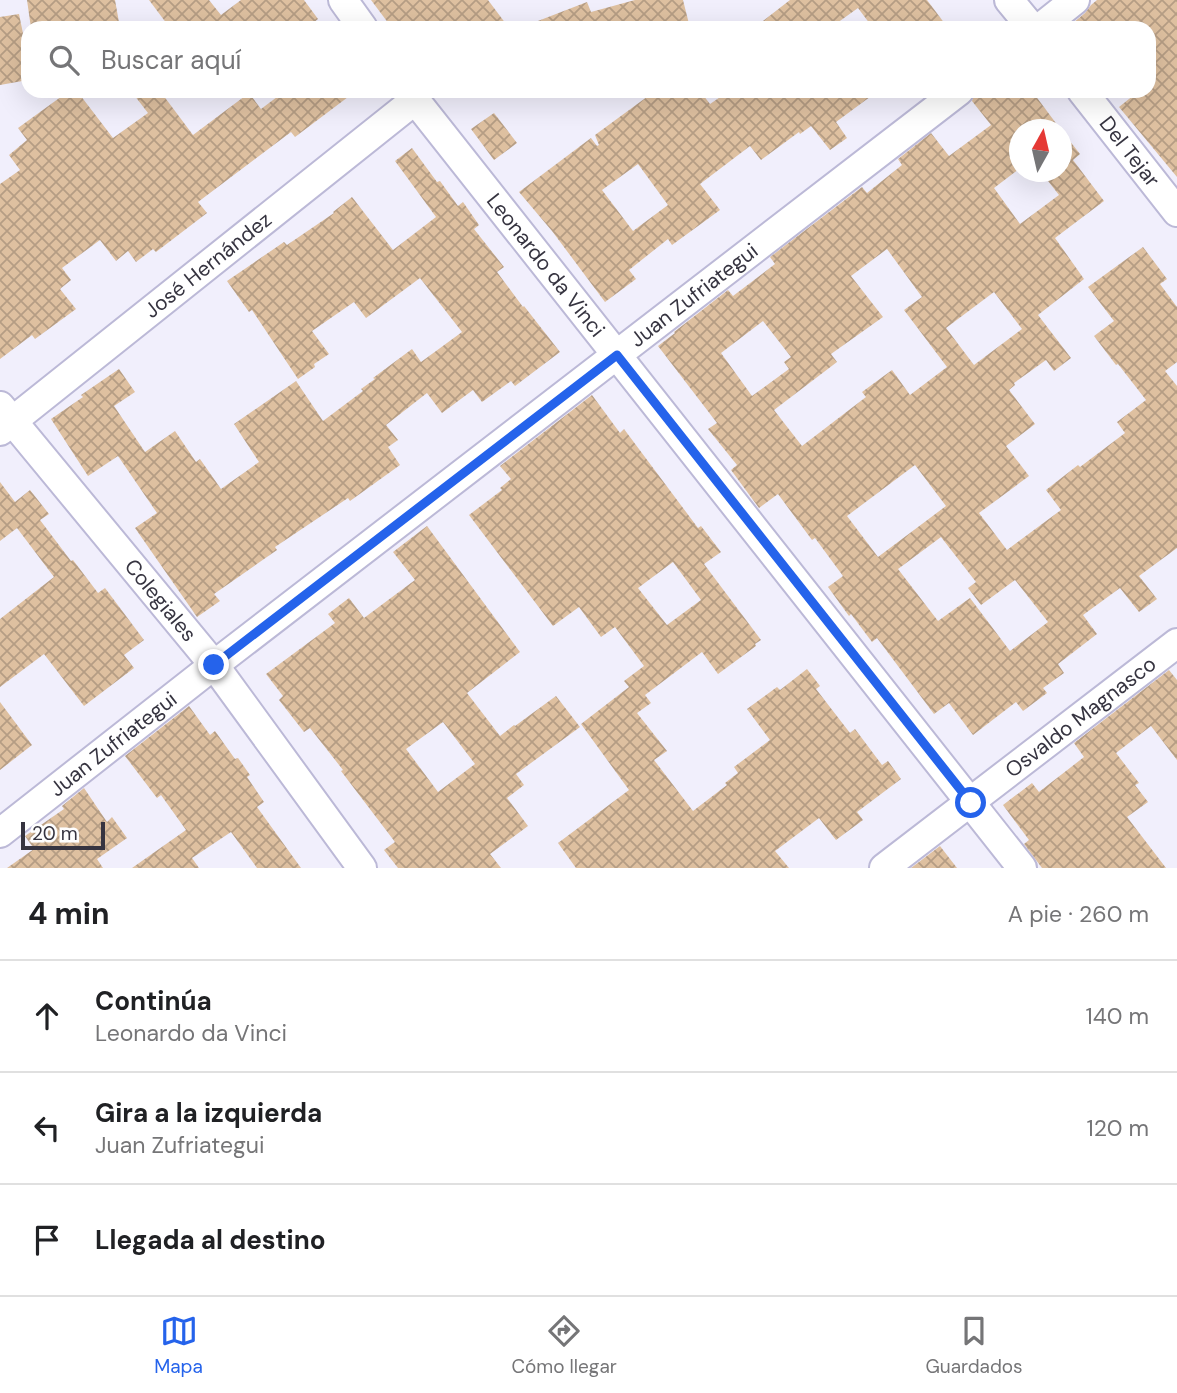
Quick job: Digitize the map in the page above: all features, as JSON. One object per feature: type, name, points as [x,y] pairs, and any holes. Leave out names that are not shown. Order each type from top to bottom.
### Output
[{"type":"street","points":[[343,0],[358,21]]},
{"type":"street","points":[[1009,0],[1026,21]]},
{"type":"street","points":[[1049,21],[1075,0]]},
{"type":"street","name":"José Hernández","points":[[4,420],[408,98]]},
{"type":"street","name":"Leonardo da Vinci","points":[[413,98],[1022,868]]},
{"type":"street","name":"Juan Zufriategui","points":[[0,833],[950,98]]},
{"type":"street","name":"Del Tejar","points":[[1087,98],[1177,212]]},
{"type":"street","name":"Colegiales","points":[[4,420],[214,665],[362,868]]},
{"type":"street","name":"Osvaldo Magnasco","points":[[884,868],[1177,643]]},
{"type":"building","points":[[27,0],[115,0],[119,21],[30,21]]},
{"type":"building","points":[[149,0],[209,0],[221,15],[241,0],[304,0],[318,19],[316,21],[165,21]]},
{"type":"building","points":[[371,0],[488,0],[504,21],[387,21]]},
{"type":"building","points":[[635,0],[683,0],[688,21],[538,21],[587,2],[591,12]]},
{"type":"building","points":[[790,0],[927,0],[943,21],[868,21],[858,8],[840,21],[763,21]]},
{"type":"building","points":[[1097,0],[1177,0],[1177,177],[1119,107],[1130,98],[1156,98],[1156,21],[1075,21]]},
{"type":"building","points":[[19,14],[21,81],[0,85],[0,17]]},
{"type":"building","points":[[59,98],[82,98],[113,138],[148,113],[136,98],[165,98],[193,135],[242,98],[253,98],[261,109],[276,98],[347,98],[295,137],[291,132],[198,202],[207,213],[156,252],[153,249],[136,262],[128,251],[116,261],[100,240],[62,268],[71,280],[60,289],[76,309],[35,339],[32,335],[0,359],[0,184],[20,170],[9,155],[27,140],[18,128]]},
{"type":"building","points":[[645,98],[705,98],[710,104],[719,98],[869,98],[836,122],[847,138],[830,150],[811,126],[761,160],[750,146],[700,184],[720,210],[672,245],[668,239],[629,270],[636,279],[605,302],[519,192],[591,138],[599,145],[595,135]],"holes":[[[638,164],[668,205],[633,231],[602,190]]]},
{"type":"building","points":[[973,98],[1037,98],[1053,119],[1009,119],[1009,177],[994,188],[1020,224],[1059,195],[1049,182],[1072,182],[1072,144],[1080,154],[1073,160],[1104,201],[1055,238],[1084,279],[1038,315],[1071,358],[1054,371],[1046,360],[1014,383],[1009,390],[1035,424],[1006,446],[1029,476],[979,513],[1007,550],[1061,510],[1046,490],[1125,433],[1117,422],[1146,400],[1094,336],[1114,321],[1088,287],[1143,247],[1167,279],[1160,284],[1177,307],[1177,362],[1165,371],[1177,386],[1177,548],[1139,576],[1157,599],[1139,612],[1120,588],[1083,615],[1097,634],[1058,664],[1064,673],[1043,688],[1047,693],[1023,711],[1016,702],[973,735],[949,703],[934,714],[877,638],[872,642],[851,614],[849,616],[828,587],[843,576],[778,494],[759,508],[731,470],[737,465],[708,429],[717,423],[658,346],[728,290],[733,296],[775,264],[770,257],[862,187],[867,193],[902,165],[898,159],[931,133],[949,156],[991,125],[972,101]],"holes":[[[887,249],[922,297],[904,310],[947,367],[910,395],[892,370],[862,392],[866,397],[802,446],[774,410],[837,362],[831,354],[883,317],[851,276]],[[994,292],[1022,329],[974,365],[946,328]],[[763,321],[791,357],[784,362],[789,369],[752,396],[721,353]],[[915,465],[946,506],[878,557],[847,516]],[[941,537],[976,582],[968,588],[981,605],[1015,580],[1048,622],[1010,651],[970,598],[938,621],[898,569]]]},
{"type":"building","points":[[494,113],[517,143],[494,160],[471,129]]},
{"type":"building","points":[[412,148],[458,206],[463,202],[479,225],[474,229],[504,267],[497,272],[560,352],[515,386],[511,381],[482,402],[473,390],[442,413],[427,393],[386,425],[398,440],[388,447],[400,465],[350,501],[348,498],[275,547],[277,550],[214,594],[220,601],[197,617],[135,528],[157,513],[118,456],[88,476],[51,419],[119,369],[135,392],[114,406],[145,452],[175,431],[196,462],[200,459],[221,489],[259,462],[234,424],[296,381],[323,421],[412,349],[421,362],[462,332],[420,278],[366,318],[354,302],[312,331],[329,354],[298,379],[252,310],[249,312],[227,281],[284,242],[287,245],[334,213],[352,197],[393,250],[436,217],[395,161]]},
{"type":"building","points":[[592,395],[620,433],[624,429],[698,528],[701,526],[721,552],[704,564],[761,640],[718,674],[702,652],[645,695],[651,703],[637,713],[667,751],[654,760],[693,811],[727,785],[725,783],[738,773],[734,767],[770,740],[747,709],[777,687],[780,690],[807,669],[820,686],[816,689],[850,733],[855,729],[882,765],[888,761],[901,779],[857,812],[863,820],[836,840],[819,818],[775,851],[789,868],[576,868],[558,843],[629,790],[581,724],[629,687],[624,681],[644,666],[615,627],[601,637],[579,607],[553,626],[469,515],[502,490],[500,488],[511,479],[500,466]],"holes":[[[673,562],[701,600],[667,625],[638,588]]]},
{"type":"building","points":[[0,482],[15,502],[30,490],[49,514],[40,520],[71,561],[73,560],[98,593],[105,588],[144,640],[124,655],[134,668],[84,706],[44,654],[0,687],[0,619],[54,577],[17,528],[0,541]]},
{"type":"building","points":[[427,526],[520,652],[467,693],[500,736],[556,696],[580,727],[516,774],[524,785],[507,798],[528,826],[490,854],[501,868],[398,868],[384,850],[395,842],[310,728],[304,732],[279,700],[283,696],[266,674],[335,623],[328,614],[349,598],[364,618],[415,580],[393,552]],"holes":[[[443,722],[475,764],[438,792],[406,749]]]},
{"type":"building","points":[[1169,670],[1177,680],[1177,760],[1151,726],[1116,753],[1139,783],[1135,785],[1148,802],[1127,817],[1166,868],[1042,868],[1024,844],[1029,840],[1003,805],[1032,783],[1039,792],[1084,757],[1074,743]]},
{"type":"building","points":[[0,702],[32,745],[0,770]]},
{"type":"building","points":[[189,706],[210,735],[215,731],[250,775],[247,777],[264,802],[257,807],[301,868],[257,868],[231,832],[192,858],[199,868],[132,868],[186,830],[161,795],[157,798],[125,756]]},
{"type":"building","points":[[84,788],[107,822],[112,817],[127,838],[97,859],[103,868],[7,868],[34,849],[25,836],[64,809],[62,806]]},
{"type":"building","points":[[940,846],[957,868],[911,868]]},
{"type":"route","points":[[214,665],[617,355],[971,803]]}]
